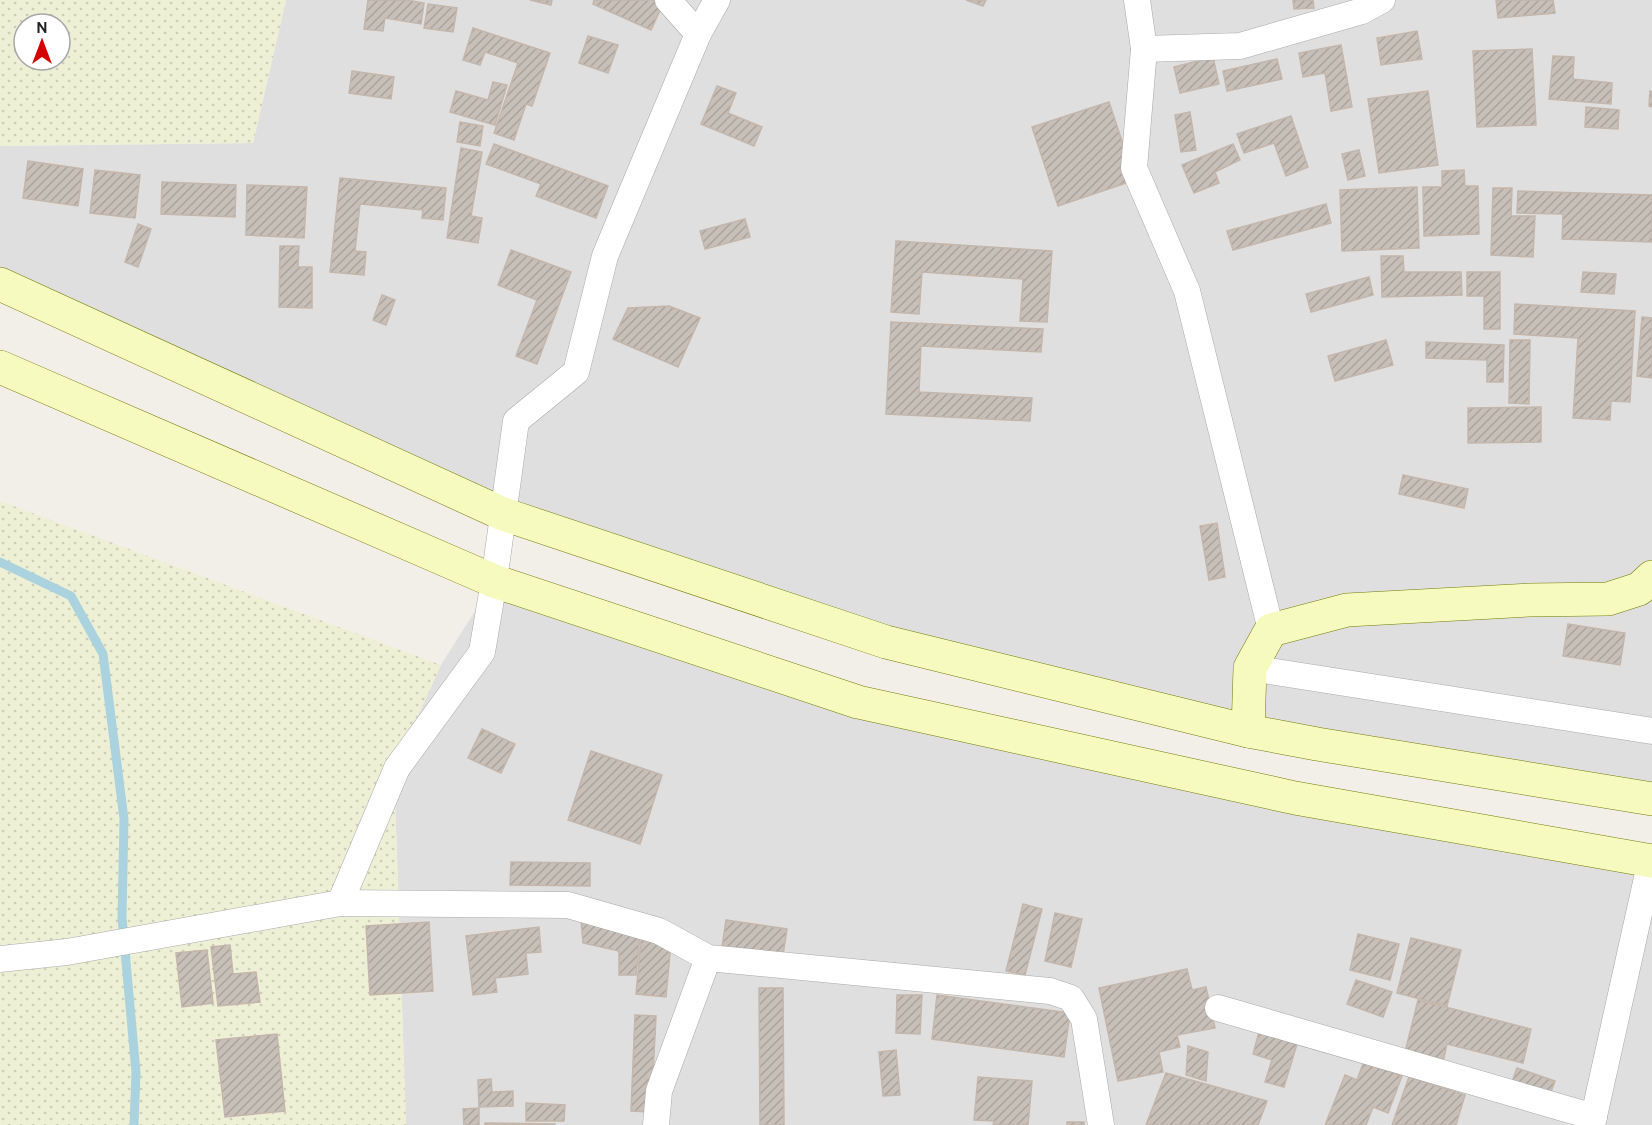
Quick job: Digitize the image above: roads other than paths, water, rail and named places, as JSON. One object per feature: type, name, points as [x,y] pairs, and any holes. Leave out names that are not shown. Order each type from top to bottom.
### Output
[{"type":"main road","points":[[0,284],[503,514],[886,642],[1248,731],[1652,799]]},
{"type":"main road","points":[[0,367],[494,581],[858,702],[1295,798],[1652,860]]},
{"type":"main road","points":[[1248,731],[1250,668],[1271,630],[1347,610],[1529,600],[1608,599],[1639,589],[1652,577]]},
{"type":"street","points":[[668,0],[698,34]]},
{"type":"street","points":[[340,903],[397,768],[482,652],[516,421],[576,372],[605,256],[698,34],[717,0]]},
{"type":"street","points":[[1137,0],[1144,49],[1134,168],[1187,291],[1271,630]]},
{"type":"street","points":[[1144,49],[1240,46],[1362,11],[1382,0]]},
{"type":"street","points":[[1250,668],[1652,731]]},
{"type":"street","points":[[1218,1008],[1593,1121],[1652,860]]},
{"type":"street","points":[[0,959],[67,952],[340,903],[568,905],[659,931],[708,958],[1050,991],[1071,998],[1084,1019],[1101,1125]]},
{"type":"street","points":[[656,1125],[659,1091],[708,958]]},
{"type":"waterway","points":[[0,562],[71,596],[103,654],[124,819],[122,918],[136,1072],[134,1125]]}]
